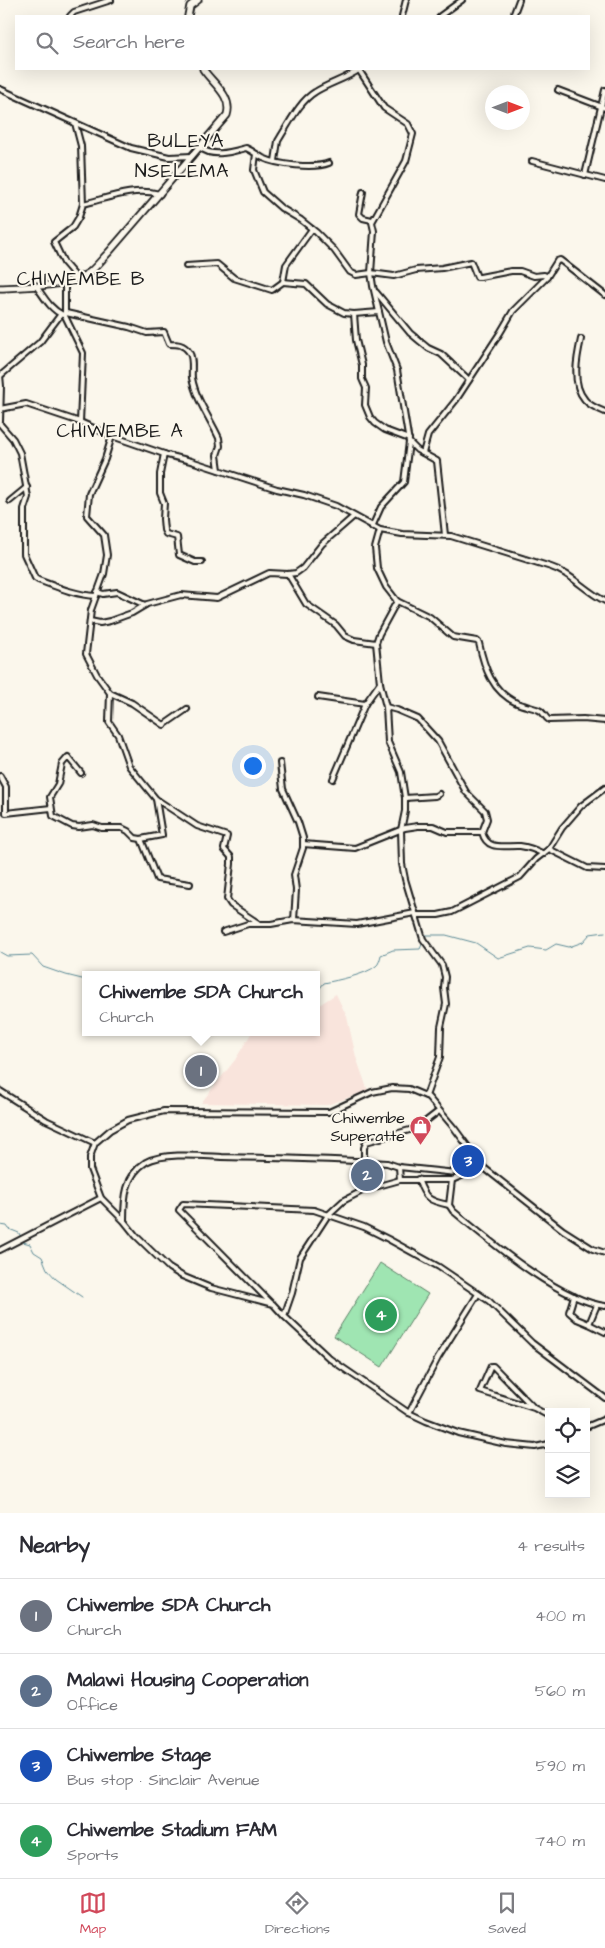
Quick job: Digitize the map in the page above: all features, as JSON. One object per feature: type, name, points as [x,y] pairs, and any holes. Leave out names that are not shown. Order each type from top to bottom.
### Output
[{"type":"main road","points":[[188,15],[190,6],[198,0]]},
{"type":"main road","points":[[0,288],[65,281],[90,272],[227,115],[229,106],[226,98],[204,70]]},
{"type":"street","points":[[71,15],[74,12],[111,0]]},
{"type":"street","points":[[185,0],[190,6]]},
{"type":"street","points":[[402,15],[406,0]]},
{"type":"street","points":[[441,15],[462,0]]},
{"type":"street","points":[[513,15],[519,0]]},
{"type":"street","points":[[275,161],[281,136],[307,98],[339,82],[357,70]]},
{"type":"street","points":[[360,70],[384,108],[408,124],[413,134],[406,161],[372,220],[374,245],[373,286],[386,342],[397,370],[409,440],[404,482],[382,507],[372,527]]},
{"type":"street","points":[[0,90],[131,148],[169,157],[192,156]]},
{"type":"street","points":[[558,90],[605,108]]},
{"type":"street","points":[[585,175],[605,90]]},
{"type":"street","points":[[75,123],[81,146],[83,204],[79,217],[73,227],[54,242],[64,262],[77,278]]},
{"type":"street","points":[[199,147],[209,152],[225,154],[246,148],[275,161],[316,166],[329,163]]},
{"type":"street","points":[[256,154],[254,170],[263,192],[281,208],[312,229],[334,250],[350,272],[356,275],[372,273],[394,276],[416,270],[442,268],[470,262],[476,276],[480,277],[511,271],[547,277]]},
{"type":"street","points":[[532,161],[605,180]]},
{"type":"street","points":[[83,204],[109,196],[143,190],[160,194]]},
{"type":"street","points":[[363,192],[359,214],[363,218],[372,220]]},
{"type":"street","points":[[186,266],[217,264],[234,278],[274,290],[283,282],[286,265],[312,229]]},
{"type":"street","points":[[423,453],[428,435],[456,400],[513,311],[547,277],[557,261],[560,260],[605,295]]},
{"type":"street","points":[[65,281],[64,314],[83,353],[80,422]]},
{"type":"street","points":[[283,282],[306,284],[335,310],[354,314],[379,312]]},
{"type":"street","points":[[36,285],[47,302],[64,314],[128,327],[147,333],[164,332],[167,343],[180,344],[186,348],[192,358],[192,376],[196,396],[219,438],[220,446],[217,455],[219,470]]},
{"type":"street","points":[[373,286],[386,306],[410,333],[428,348],[441,354],[469,380]]},
{"type":"street","points":[[64,314],[40,342],[0,375],[0,423],[13,439],[20,453],[27,487],[28,497],[24,509],[24,554],[35,578],[38,580],[78,594],[117,592],[145,605]]},
{"type":"street","points":[[354,314],[355,333],[362,366],[362,379],[366,388],[365,405],[375,423],[385,430],[409,440],[412,446],[437,463],[445,535]]},
{"type":"street","points":[[581,339],[577,372],[578,389],[585,401],[605,412]]},
{"type":"street","points":[[0,409],[26,404],[164,454],[336,506],[353,517],[380,530],[402,534],[445,535],[561,570],[594,596],[605,601]]},
{"type":"street","points":[[112,436],[87,501],[87,516],[101,531],[106,540],[106,548],[104,574],[91,610],[86,654],[97,675],[110,693],[132,702],[164,725],[187,709]]},
{"type":"street","points":[[164,454],[160,474],[160,493],[164,503],[164,531],[166,534],[177,537],[179,555],[195,562],[202,562]]},
{"type":"street","points":[[10,501],[27,487]]},
{"type":"street","points":[[90,622],[110,621],[132,613],[145,605],[185,594],[217,598],[274,572],[296,573],[303,568],[322,544],[353,517]]},
{"type":"street","points":[[380,530],[375,548],[376,568],[397,601],[430,617],[454,637],[479,643],[487,674],[494,684],[511,700],[541,711],[550,720],[583,719],[605,721]]},
{"type":"street","points":[[288,574],[306,604],[336,625],[345,636],[354,640],[376,643]]},
{"type":"street","points":[[397,601],[378,634],[376,643],[380,683],[386,707],[388,742],[401,772],[405,798],[405,811],[401,830],[402,864],[423,939],[443,967],[446,1004],[441,1027],[440,1060],[426,1096]]},
{"type":"street","points":[[333,779],[366,704],[380,683]]},
{"type":"street","points":[[110,693],[109,722],[118,735],[130,768],[156,799],[197,826],[227,836],[224,849],[231,858],[232,864],[226,899],[231,905],[258,923]]},
{"type":"street","points":[[318,697],[366,704]]},
{"type":"street","points":[[386,707],[418,719],[438,741],[466,792],[485,811],[487,819],[482,832],[485,839],[496,847],[524,847],[544,854]]},
{"type":"street","points":[[81,773],[68,757],[65,758],[58,784],[50,797],[53,816],[72,826],[93,825],[102,828],[121,828],[128,831],[135,838],[141,839],[162,835],[156,799]]},
{"type":"street","points":[[280,763],[283,789],[298,822],[303,844],[294,874],[296,890],[294,920]]},
{"type":"street","points":[[0,776],[6,787],[6,813],[51,808]]},
{"type":"street","points":[[223,932],[248,924],[294,920],[353,925],[416,914],[446,914],[462,908],[520,877],[536,859],[549,849],[562,828],[576,812],[588,800],[600,794],[605,788]]},
{"type":"street","points":[[405,798],[420,798],[439,794]]},
{"type":"street","points":[[303,844],[355,848],[401,830],[418,826],[432,826],[447,832],[482,832]]},
{"type":"street","points":[[141,839],[157,879],[190,884]]},
{"type":"street","points":[[549,849],[587,868],[605,869]]},
{"type":"street","points":[[273,1304],[211,1288],[174,1272],[136,1236],[101,1198],[90,1169],[90,1157],[95,1144],[118,1125],[158,1112],[330,1112],[376,1091],[406,1088],[426,1096],[455,1129],[483,1167],[563,1230],[594,1249],[605,1253]]},
{"type":"street","points":[[0,1091],[46,1120],[95,1144]]},
{"type":"street","points":[[364,1162],[366,1142],[417,1128],[439,1111]]},
{"type":"street","points":[[124,1221],[124,1199],[130,1180],[140,1167],[152,1160],[176,1156],[389,1163],[399,1167],[468,1174]]},
{"type":"street","points":[[399,1167],[400,1180]]},
{"type":"street","points":[[284,1316],[292,1293],[298,1262],[328,1215],[340,1203],[353,1195],[400,1180],[452,1180],[483,1167]]},
{"type":"street","points":[[418,1179],[423,1192],[430,1200],[449,1205]]},
{"type":"street","points":[[452,1180],[449,1205],[453,1211],[502,1251],[574,1296],[597,1305],[605,1306]]},
{"type":"street","points":[[0,1250],[101,1198]]},
{"type":"street","points":[[545,1445],[535,1447],[506,1444],[458,1432],[409,1413],[330,1360],[179,1210],[180,1208],[184,1203],[314,1210],[359,1225],[388,1238],[438,1267],[495,1305],[538,1348],[605,1398]]},
{"type":"street","points":[[409,1413],[438,1358],[478,1294]]},
{"type":"street","points":[[574,1296],[569,1312],[577,1319],[605,1332]]},
{"type":"street","points":[[589,1324],[597,1305]]},
{"type":"street","points":[[534,1408],[491,1366],[480,1391],[534,1408],[545,1414]]},
{"type":"street","points":[[590,1425],[605,1419]]},
{"type":"shaded area","points":[[336,994],[347,1017],[356,1057],[368,1091],[327,1105],[201,1103],[235,1060],[250,1036],[320,1036],[320,1004]]},
{"type":"green space","points":[[380,1263],[428,1294],[382,1367],[334,1336]]},
{"type":"waterway","points":[[320,988],[324,983],[351,977],[371,969],[378,964],[381,955],[393,950],[420,949],[426,935],[446,935],[476,943],[498,958],[530,948],[546,950],[556,944],[569,947],[583,942],[590,934],[605,932]]},
{"type":"waterway","points":[[0,952],[7,956],[32,955],[43,967],[82,979]]},
{"type":"waterway","points":[[0,1225],[7,1226],[9,1229],[19,1233],[23,1242],[30,1244],[34,1252],[42,1257],[47,1269],[56,1279],[82,1297]]},
{"type":"place","name":"Chiwembe SDA Church","points":[[201,1071]]},
{"type":"place","name":"Chiwembe Superatte","points":[[421,1146]]},
{"type":"place","name":"Chiwembe Stage","points":[[468,1161]]},
{"type":"place","name":"Malawi Housing Cooperation","points":[[367,1175]]},
{"type":"place","name":"Chiwembe Stadium FAM","points":[[381,1315]]},
{"type":"district","name":"BULEYA","points":[[186,141]]},
{"type":"district","name":"NSELEMA","points":[[182,171]]},
{"type":"district","name":"CHIWEMBE B","points":[[81,279]]},
{"type":"district","name":"CHIWEMBE A","points":[[120,431]]}]
